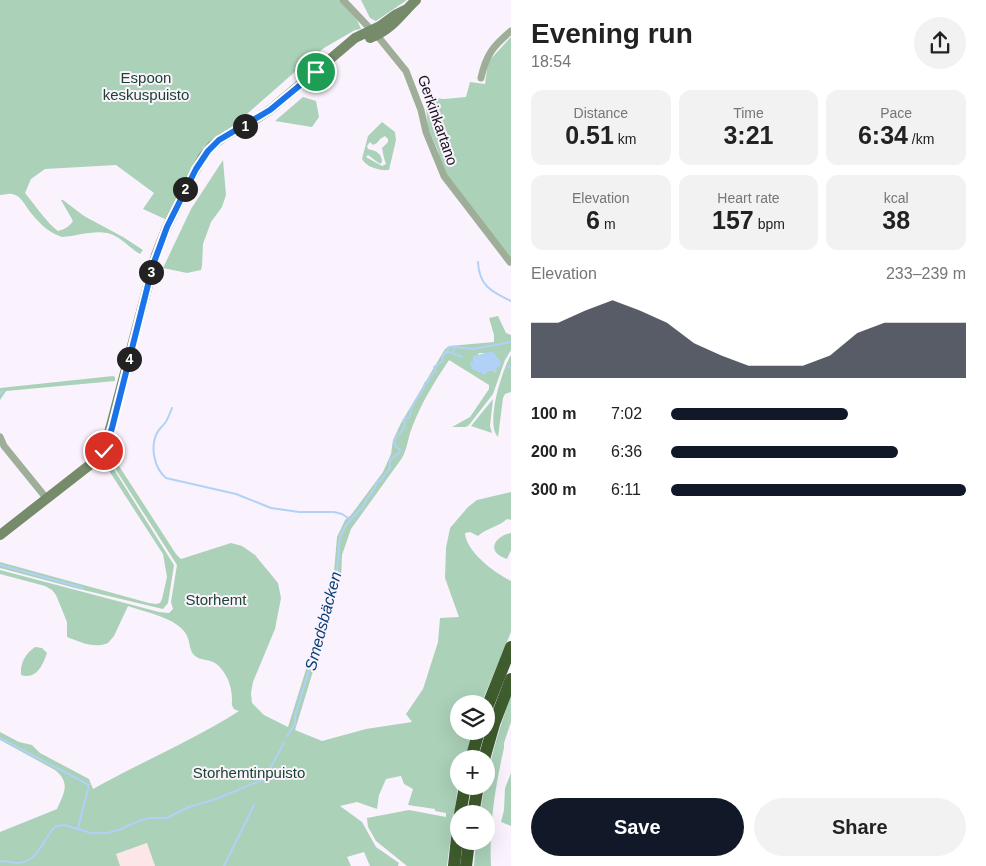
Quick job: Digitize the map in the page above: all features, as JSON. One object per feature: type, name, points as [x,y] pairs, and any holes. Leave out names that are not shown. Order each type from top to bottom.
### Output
[{"type":"highway","points":[[492,695],[511,647]]},
{"type":"highway","points":[[487,750],[511,679]]},
{"type":"highway","points":[[454,866],[456,850]]},
{"type":"highway","points":[[466,866],[468,850]]},
{"type":"main road","points":[[0,535],[98,457],[106,448],[156,255],[167,227],[203,157],[222,138],[270,110],[350,44],[374,33],[384,32],[399,20],[405,10],[416,0]]},
{"type":"street","name":"Gerkinkartano","points":[[343,0],[406,71],[421,110],[426,132],[444,176],[510,262]]},
{"type":"street","points":[[481,78],[484,64],[490,51],[511,31]]},
{"type":"street","points":[[0,437],[4,446],[46,499]]},
{"type":"shaded area","points":[[148,843],[155,866],[80,866]]},
{"type":"green space","name":"Espoon keskuspuisto","points":[[0,0],[339,0],[357,20],[361,29],[355,30],[324,48],[231,128],[204,147],[190,170],[167,220],[143,209],[154,193],[116,165],[45,169],[31,179],[25,193],[58,231],[70,225],[73,221],[61,200],[63,200],[84,216],[143,250],[140,254],[111,234],[97,232],[62,237],[57,235],[41,224],[18,197],[10,194],[0,195]]},
{"type":"green space","points":[[361,0],[407,0],[376,21],[370,18]]},
{"type":"green space","points":[[511,37],[511,263],[440,167],[438,151],[428,128],[425,97],[444,99],[466,97],[470,82],[485,84],[488,62]]},
{"type":"green space","points":[[303,97],[316,101],[319,117],[312,127],[275,121]]},
{"type":"green space","points":[[382,122],[395,132],[396,140],[389,170],[374,168],[362,159],[368,136]],"holes":[[[385,136],[388,142],[382,148],[386,164],[382,166],[366,157],[368,155],[380,164],[382,162],[380,154],[368,149],[367,146],[370,142],[373,145],[377,143]]]},
{"type":"green space","points":[[223,160],[226,195],[222,207],[211,222],[203,244],[201,270],[187,273],[163,268],[191,209]]},
{"type":"green space","points":[[498,316],[506,333],[511,335],[511,350],[505,360],[493,394],[469,425],[466,427],[452,427],[470,417],[489,389],[489,385],[449,360],[417,416],[402,458],[351,529],[342,555],[341,580],[295,730],[322,741],[366,729],[412,722],[406,714],[423,689],[438,642],[440,618],[459,617],[445,578],[446,548],[450,528],[468,507],[477,500],[511,492],[511,520],[507,519],[478,536],[470,532],[465,533],[470,547],[482,561],[511,581],[511,632],[485,695],[450,695],[450,740],[470,740],[468,750],[450,750],[450,795],[456,795],[455,805],[450,805],[450,844],[447,866],[407,866],[376,841],[368,827],[367,818],[409,810],[446,817],[446,813],[435,811],[435,809],[408,805],[413,789],[404,784],[401,776],[386,779],[379,795],[377,809],[357,802],[340,806],[362,822],[376,847],[399,863],[398,866],[370,866],[364,852],[347,857],[351,866],[155,866],[147,843],[116,854],[120,866],[0,866],[0,832],[57,809],[65,784],[55,770],[0,740],[0,732],[19,742],[32,745],[40,753],[89,779],[93,789],[203,732],[239,711],[232,705],[230,685],[223,671],[212,661],[200,659],[194,655],[186,634],[176,624],[160,616],[128,606],[114,636],[108,643],[93,645],[82,643],[67,637],[67,622],[52,590],[45,586],[0,574],[0,570],[159,612],[169,613],[173,609],[171,602],[177,565],[109,459],[115,453],[119,466],[181,559],[231,543],[242,546],[255,555],[278,583],[281,598],[275,629],[253,682],[251,693],[252,703],[264,715],[288,727],[333,583],[337,537],[345,520],[351,515],[383,472],[391,454],[393,440],[401,423],[445,349],[449,346],[494,342],[489,318]],"holes":[[[479,353],[493,353],[495,356],[496,373],[470,362],[473,362]]]},
{"type":"green space","points":[[511,355],[511,392],[505,394],[503,398],[498,437],[494,430],[494,409],[503,372]]},
{"type":"green space","points":[[113,376],[115,381],[6,391],[0,400],[0,388]]},
{"type":"green space","points":[[493,399],[490,426],[492,433],[471,426]]},
{"type":"green space","points":[[108,460],[174,565],[168,603],[163,609],[0,568],[0,562],[149,603],[160,603],[167,577],[163,554],[104,463]]},
{"type":"green space","points":[[511,533],[511,550],[507,559],[497,553],[494,545],[500,538]]},
{"type":"green space","points":[[35,647],[42,648],[47,653],[43,662],[35,673],[26,676],[21,675],[24,659]]},
{"type":"green space","points":[[511,695],[511,722],[504,743],[495,795],[494,750]]},
{"type":"green space","points":[[511,773],[511,826],[501,822],[504,810],[505,788]]},
{"type":"green space","points":[[483,795],[495,795],[493,805],[481,805]]},
{"type":"green space","points":[[475,850],[491,850],[491,866],[474,866]]},
{"type":"water","points":[[493,352],[501,362],[500,366],[496,368],[496,373],[492,370],[488,371],[485,375],[472,369],[470,362],[473,362],[473,356]]},
{"type":"waterway","points":[[478,262],[484,283],[492,291],[511,301]]},
{"type":"waterway","points":[[453,353],[455,347],[473,349],[511,342]]},
{"type":"waterway","points":[[445,353],[450,347],[455,347]]},
{"type":"waterway","name":"Smedsbäcken","points":[[287,736],[295,724],[295,716],[336,582],[340,537],[346,525],[362,509],[377,482],[380,481],[390,468],[390,460],[401,450],[396,447],[394,441],[404,428],[405,423],[403,421],[405,418],[409,418],[412,407],[422,392],[425,383],[428,382],[436,371],[434,367],[443,361],[442,358],[445,353],[450,352],[462,357]]},
{"type":"waterway","points":[[172,408],[166,421],[157,433],[154,445],[156,463],[166,478],[236,494],[271,508],[299,512],[334,512],[342,514],[351,520]]},
{"type":"waterway","points":[[0,565],[83,588]]},
{"type":"waterway","points":[[0,738],[89,785],[78,828]]},
{"type":"waterway","name":"Smedsbäcken","points":[[0,861],[20,863],[32,858],[56,826],[64,825],[91,833],[108,833],[141,820],[167,818],[189,807],[216,799],[262,780],[284,743]]},
{"type":"waterway","points":[[224,866],[254,805]]},
{"type":"route","points":[[104,451],[112,428],[153,265],[167,227],[196,169],[203,157],[219,140],[270,110],[316,72]]},
{"type":"park label","name":"Storhemt","points":[[216,599]]},
{"type":"park label","name":"Storhemtinpuisto","points":[[249,772]]}]
